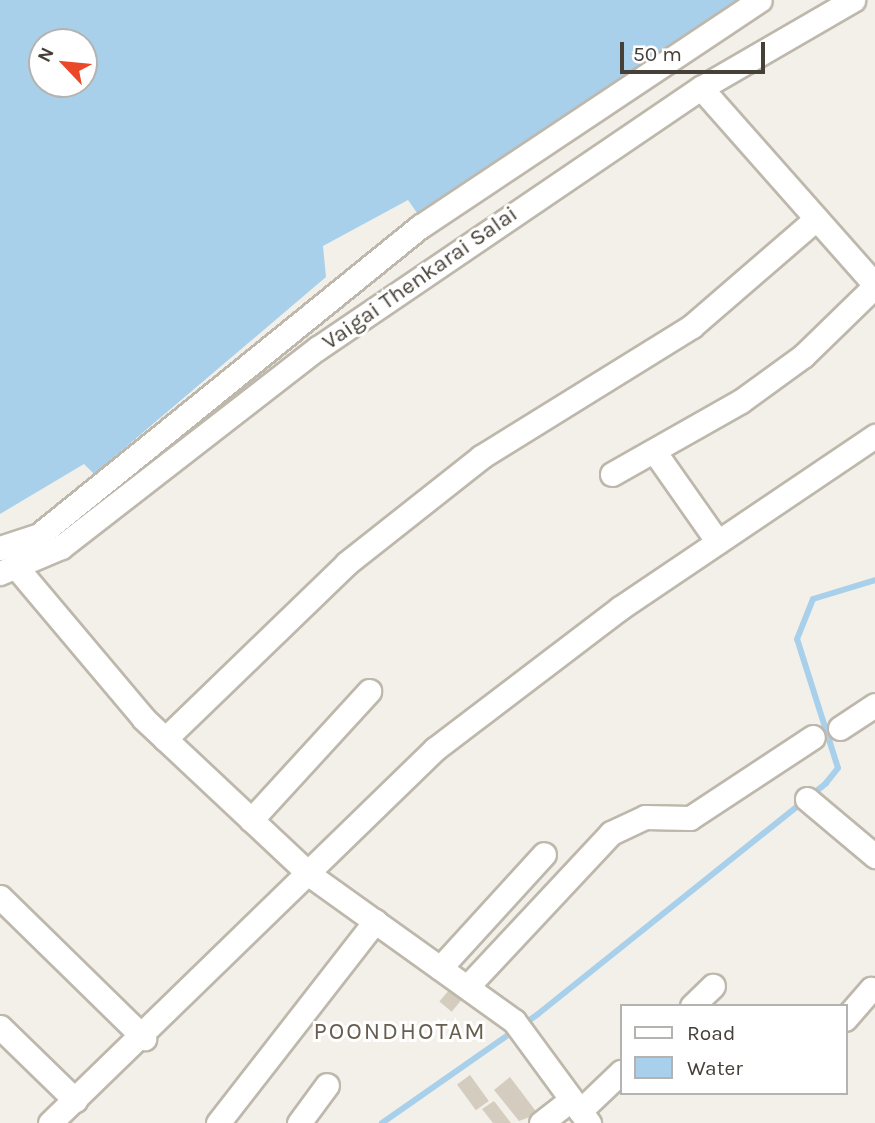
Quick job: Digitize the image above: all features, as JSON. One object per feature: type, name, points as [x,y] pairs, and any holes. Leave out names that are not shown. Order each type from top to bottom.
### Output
[{"type":"street","name":"Vaigai Thenkarai Salai","points":[[0,548],[39,535],[421,226],[760,0]]},
{"type":"street","name":"Vaigai Thenkarai Salai","points":[[8,571],[61,547],[318,348],[701,88],[853,0]]},
{"type":"street","points":[[612,474],[779,374],[875,285],[701,88]]},
{"type":"street","points":[[165,739],[346,563],[481,457],[692,326],[816,219]]},
{"type":"street","points":[[50,1123],[144,1038],[435,749],[718,542],[875,436]]},
{"type":"street","points":[[654,451],[718,542]]},
{"type":"street","points":[[8,571],[165,739],[310,874],[520,1028],[580,1111]]},
{"type":"street","points":[[251,820],[369,691]]},
{"type":"street","points":[[840,728],[875,705]]},
{"type":"street","points":[[467,987],[611,834],[645,817],[690,818],[813,737]]},
{"type":"street","points":[[807,799],[875,856]]},
{"type":"street","points":[[440,968],[544,855]]},
{"type":"street","points":[[0,897],[144,1038]]},
{"type":"street","points":[[218,1123],[375,921]]},
{"type":"street","points":[[694,1004],[713,986]]},
{"type":"street","points":[[847,1017],[871,989]]},
{"type":"street","points":[[0,1027],[75,1100]]},
{"type":"street","points":[[541,1123],[580,1111],[620,1073]]},
{"type":"street","points":[[299,1123],[327,1085]]},
{"type":"water","points":[[0,0],[739,0],[417,213],[408,200],[323,246],[326,277],[94,474],[84,464],[0,514]]},
{"type":"building","points":[[449,990],[461,1000],[452,1012],[439,1001]]},
{"type":"building","points":[[470,1075],[489,1101],[476,1110],[457,1084]]},
{"type":"building","points":[[510,1077],[538,1114],[519,1121],[494,1090]]},
{"type":"building","points":[[494,1101],[511,1123],[493,1123],[482,1109]]},
{"type":"waterway","points":[[382,1123],[538,1014],[826,783],[838,768],[797,639],[813,599],[875,580]]},
{"type":"district","name":"POONDHOTAM","points":[[400,1032]]}]
